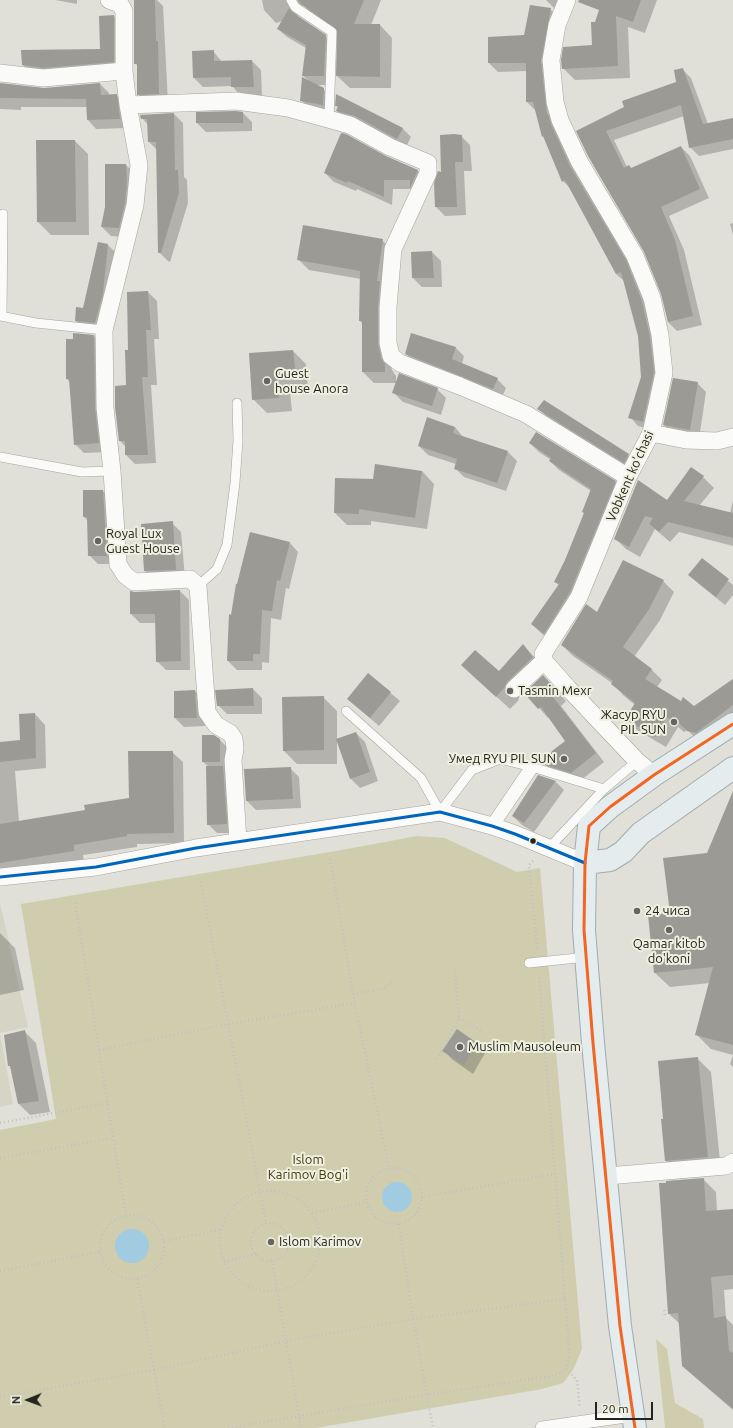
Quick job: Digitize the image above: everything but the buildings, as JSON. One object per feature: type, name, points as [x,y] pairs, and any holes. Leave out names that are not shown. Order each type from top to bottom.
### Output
[{"type":"main road","points":[[634,1421],[620,1326],[584,930],[585,863],[589,826],[610,807],[654,775],[733,724]]},
{"type":"main road","points":[[585,863],[610,860],[624,852],[641,834],[733,768]]},
{"type":"street","points":[[109,0],[120,4],[124,12],[124,70],[128,105],[139,164],[135,205],[104,330],[105,408],[112,471],[118,564],[125,575],[134,582],[190,579],[198,586],[207,712],[216,725],[230,733],[234,739],[235,749],[233,760],[238,842]]},
{"type":"street","name":"Vobkent ko'chasi","points":[[544,661],[543,654],[579,597],[628,477],[651,433],[664,373],[660,335],[652,298],[635,256],[580,161],[560,120],[555,102],[551,60],[557,25],[567,0]]},
{"type":"street","points":[[0,73],[43,78],[124,70]]},
{"type":"street","points":[[128,105],[236,101],[288,108],[350,125],[390,147],[428,163],[428,174],[393,249],[388,307],[388,344],[391,356],[400,363],[526,414],[628,477]]},
{"type":"street","points":[[651,433],[686,440],[717,441],[733,437]]},
{"type":"street","points":[[514,689],[544,661],[637,761],[654,775]]},
{"type":"street","points":[[492,826],[532,767]]},
{"type":"street","points":[[0,877],[96,867],[238,842],[440,812],[492,826],[515,834],[548,849],[585,863]]},
{"type":"street","points":[[606,1176],[726,1166],[733,1162]]},
{"type":"street","points":[[542,1428],[582,1422],[634,1421]]},
{"type":"lane","points":[[291,0],[294,7],[332,32],[329,119]]},
{"type":"lane","points":[[3,214],[1,316],[36,323],[104,330]]},
{"type":"lane","points":[[198,586],[217,569],[227,545],[237,461],[237,403]]},
{"type":"lane","points":[[0,457],[82,472],[112,471]]},
{"type":"lane","points":[[346,711],[421,778],[440,812],[472,770],[500,759],[604,789]]},
{"type":"lane","points":[[548,849],[604,789],[637,761]]},
{"type":"lane","points":[[533,962],[587,957]]},
{"type":"path","points":[[228,1428],[557,1375],[566,1369],[569,1357],[565,1299],[555,1174],[533,962],[529,865],[548,849]]},
{"type":"path","points":[[330,859],[353,994],[389,1169]]},
{"type":"path","points":[[201,882],[266,1223]]},
{"type":"path","points":[[75,903],[126,1216]]},
{"type":"path","points":[[437,1059],[459,1018],[455,971]]},
{"type":"path","points":[[353,994],[381,989],[392,983]]},
{"type":"path","points":[[99,1050],[228,1024],[355,1003]]},
{"type":"path","points":[[459,1018],[483,1032]]},
{"type":"path","points":[[0,1124],[108,1103]]},
{"type":"path","points":[[0,1158],[113,1138]]},
{"type":"path","points":[[389,1169],[399,1169],[408,1172],[420,1187],[421,1197],[420,1206],[415,1214],[408,1220],[399,1224],[389,1224],[381,1221],[373,1215],[366,1202],[367,1190],[370,1182],[375,1176],[389,1169]]},
{"type":"path","points":[[421,1197],[555,1174]]},
{"type":"path","points":[[274,1191],[289,1194],[302,1202],[312,1213],[319,1228],[321,1246],[317,1262],[308,1276],[294,1286],[278,1292],[262,1292],[246,1286],[233,1276],[224,1262],[220,1247],[221,1230],[226,1217],[234,1205],[246,1197],[259,1192],[274,1191]]},
{"type":"path","points":[[312,1213],[366,1202]]},
{"type":"path","points":[[136,1215],[146,1218],[160,1231],[164,1241],[162,1261],[156,1270],[147,1276],[137,1279],[127,1279],[118,1276],[110,1270],[104,1262],[100,1252],[104,1233],[109,1225],[117,1219],[126,1216],[136,1215]]},
{"type":"path","points":[[266,1223],[272,1223],[283,1228],[289,1239],[288,1248],[283,1255],[272,1260],[266,1260],[257,1254],[252,1247],[253,1235],[256,1230],[266,1223]]},
{"type":"path","points":[[399,1224],[413,1319],[433,1428]]},
{"type":"path","points":[[164,1241],[221,1230]]},
{"type":"path","points":[[288,1248],[321,1246]]},
{"type":"path","points":[[0,1271],[100,1252]]},
{"type":"path","points":[[224,1262],[257,1254]]},
{"type":"path","points":[[272,1260],[301,1428]]},
{"type":"path","points":[[137,1279],[165,1428]]},
{"type":"path","points":[[0,1397],[154,1370],[286,1341],[413,1319],[565,1299]]},
{"type":"path","points":[[664,1310],[665,1317]]},
{"type":"path","points":[[566,1369],[577,1380],[582,1422]]},
{"type":"shaded area","points":[[0,903],[28,1027],[0,1033]]},
{"type":"shaded area","points":[[0,1033],[13,1104],[0,1107]]},
{"type":"green space","name":"Islom Karimov Bog'i","points":[[417,836],[445,838],[517,872],[540,868],[582,1349],[573,1370],[563,1383],[542,1389],[316,1428],[0,1428],[0,1130],[56,1119],[21,904]]},
{"type":"green space","points":[[656,1339],[667,1349],[675,1403],[703,1419],[704,1428],[665,1428]]},
{"type":"water","points":[[397,1182],[408,1186],[412,1197],[408,1208],[397,1212],[386,1208],[382,1197],[386,1186]]},
{"type":"water","points":[[132,1229],[144,1234],[149,1246],[144,1258],[132,1263],[120,1258],[115,1246],[120,1234]]},
{"type":"transit line","points":[[635,1428],[620,1326],[593,1043],[584,930],[585,863],[589,826],[610,807],[654,775],[733,724]]},
{"type":"transit line","points":[[0,877],[96,867],[196,848],[440,812],[492,826],[515,834],[585,863]]},
{"type":"place","name":"Guest house Anora","points":[[267,381]]},
{"type":"place","name":"Royal Lux Guest House","points":[[98,541]]},
{"type":"place","name":"Tasmin Mexr","points":[[510,691]]},
{"type":"place","name":"Жасур RYU PIL SUN","points":[[674,722]]},
{"type":"place","name":"Умед RYU PIL SUN","points":[[564,759]]},
{"type":"place","name":"24 чиса","points":[[637,911]]},
{"type":"place","name":"Qamar kitob do'koni","points":[[669,930]]},
{"type":"place","name":"Muslim Mausoleum","points":[[460,1047]]},
{"type":"place","name":"Islom Karimov","points":[[271,1242]]}]
